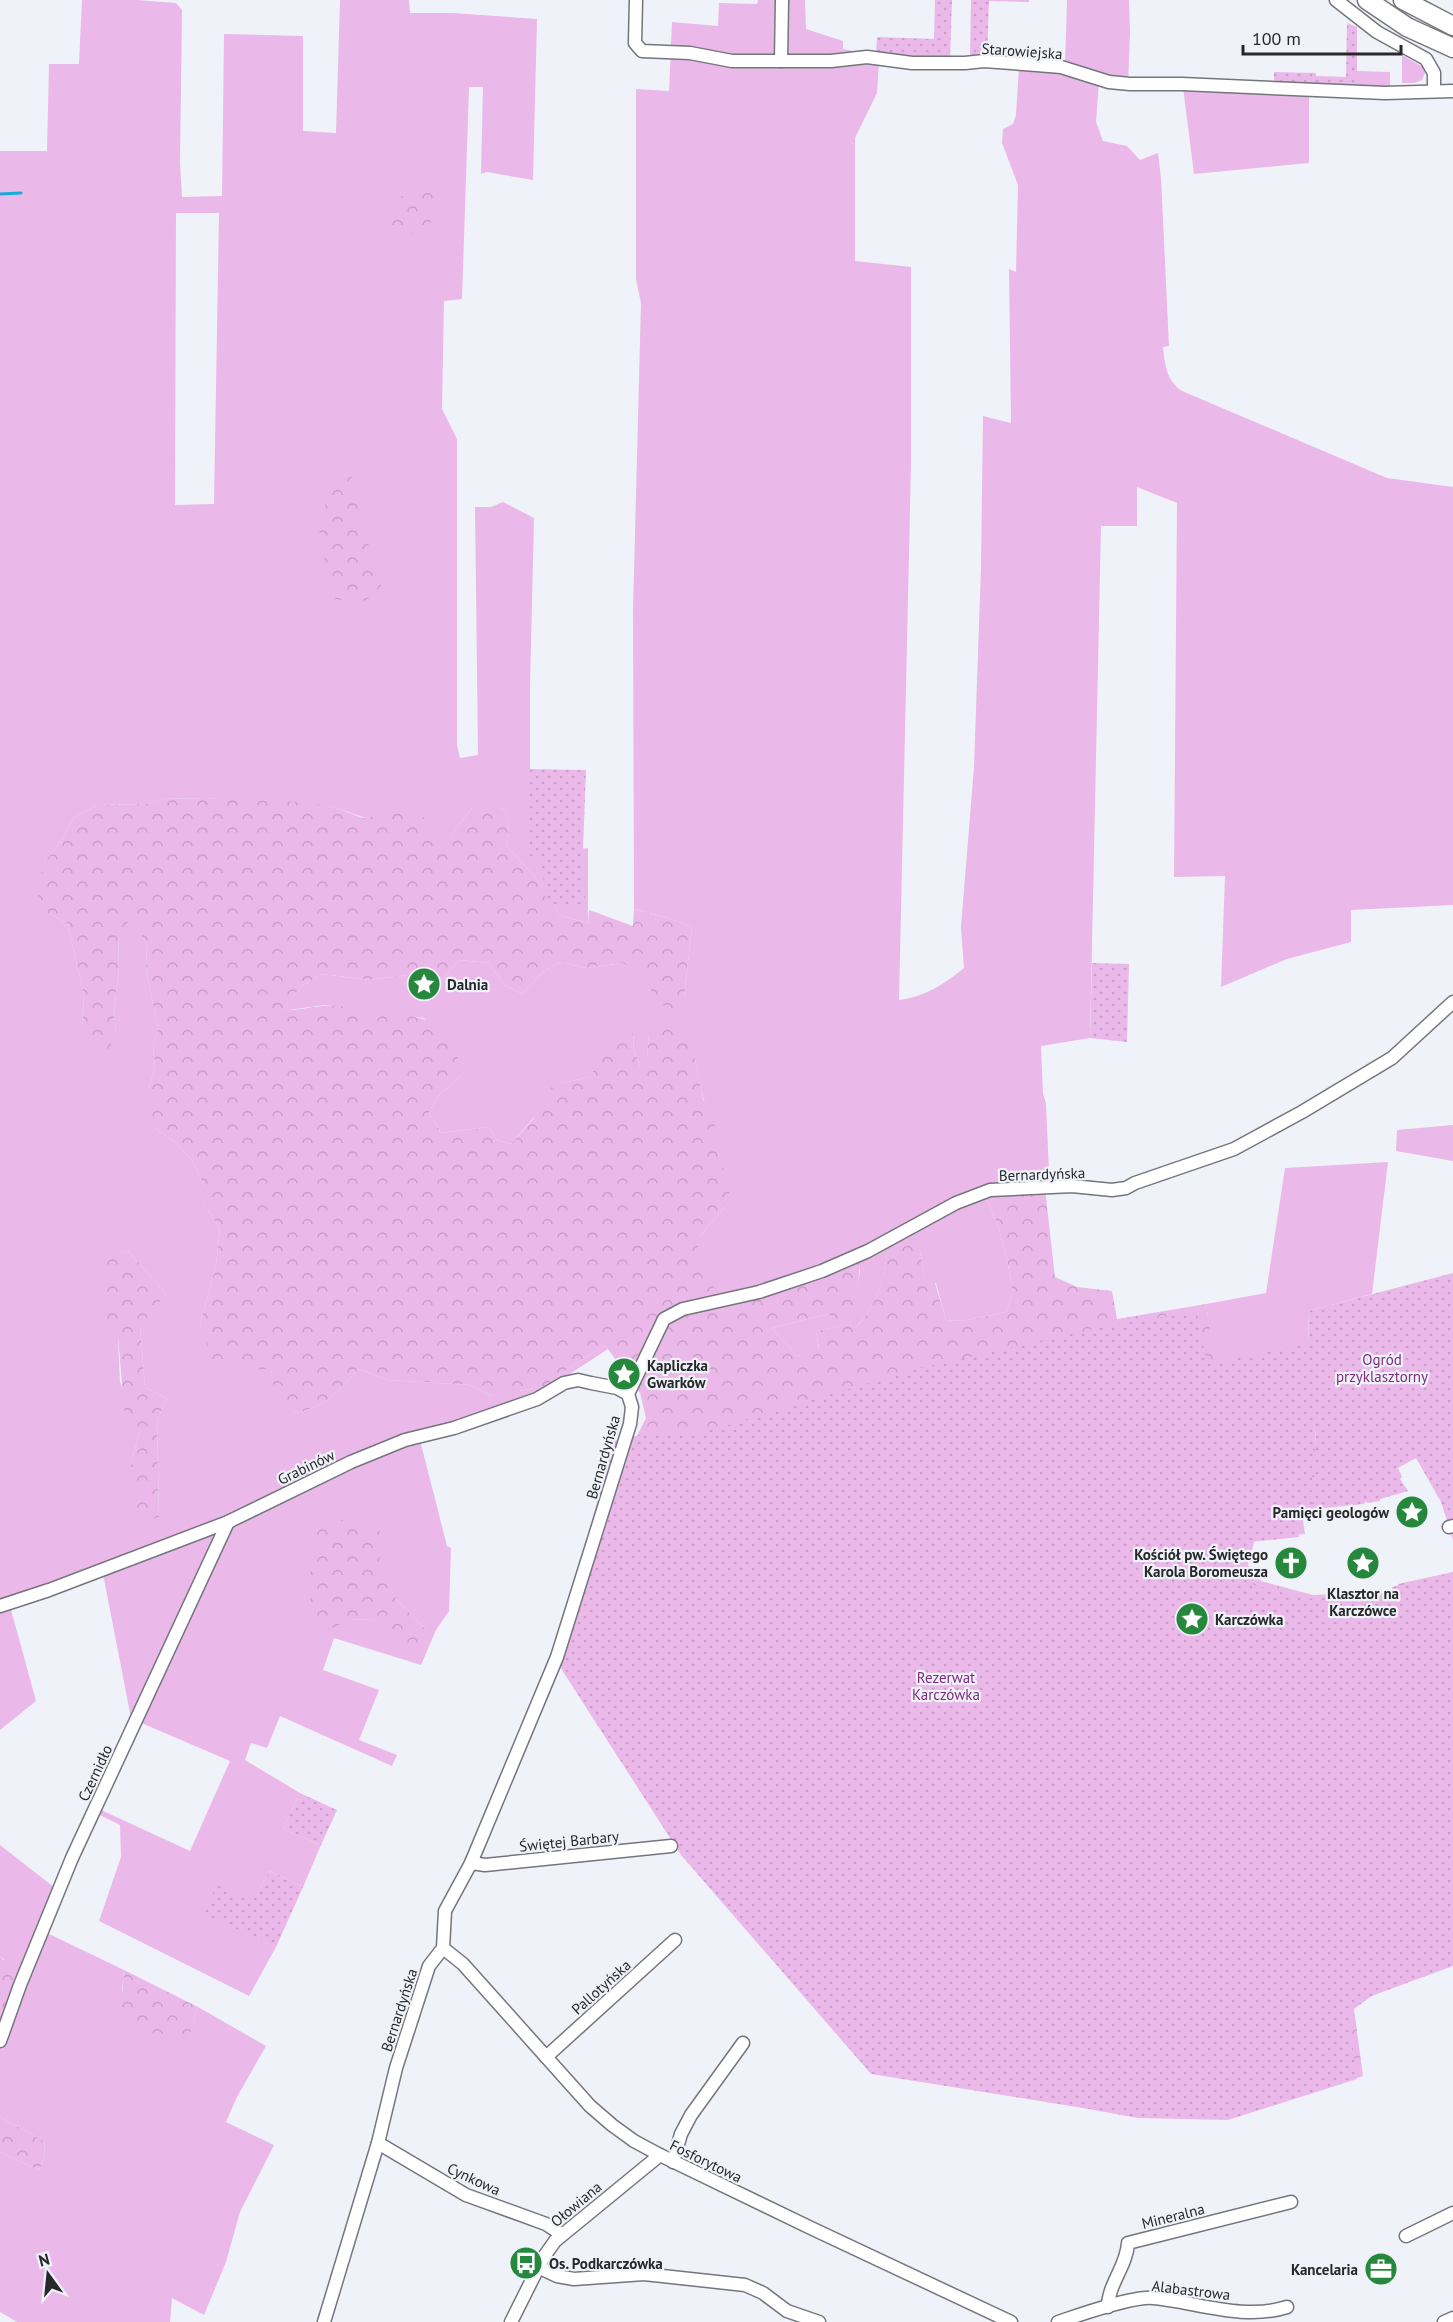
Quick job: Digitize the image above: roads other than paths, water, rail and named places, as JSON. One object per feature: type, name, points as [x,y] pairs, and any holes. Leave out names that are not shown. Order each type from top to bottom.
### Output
[{"type":"main road","points":[[1366,0],[1407,27],[1453,48]]},
{"type":"main road","points":[[1403,0],[1453,26]]},
{"type":"street","name":"Starowiejska","points":[[636,0],[635,43],[642,51],[695,54],[732,61],[831,61],[867,57],[939,64],[984,61],[1061,67],[1120,84],[1182,84],[1385,93],[1453,91]]},
{"type":"street","points":[[781,61],[782,0]]},
{"type":"street","points":[[1336,0],[1377,32],[1426,59],[1434,73],[1434,91]]},
{"type":"street","name":"Bernardyńska","points":[[324,2322],[378,2144],[396,2068],[429,1966],[443,1948],[445,1911],[471,1863],[567,1630],[630,1424],[632,1407],[628,1394],[664,1319],[683,1310],[759,1293],[822,1271],[868,1251],[957,1203],[990,1190],[1045,1186],[1119,1189],[1234,1149],[1382,1065],[1453,1002]]},
{"type":"street","name":"Grabinów","points":[[0,1606],[49,1590],[228,1522],[351,1462],[405,1440],[454,1428],[537,1399],[564,1383],[578,1380],[617,1388],[628,1394]]},
{"type":"street","name":"Czernidło","points":[[0,2041],[20,1985],[72,1858],[228,1522]]},
{"type":"street","name":"Świętej Barbary","points":[[471,1863],[485,1865],[671,1846]]},
{"type":"street","name":"Pallotyńska","points":[[546,2057],[675,1940]]},
{"type":"street","name":"Fosforytowa","points":[[443,1948],[463,1964],[601,2116],[634,2141],[673,2162],[1011,2322]]},
{"type":"street","points":[[673,2162],[681,2134],[691,2115],[744,2043]]},
{"type":"street","name":"Cynkowa","points":[[378,2144],[466,2195],[546,2224],[561,2234]]},
{"type":"street","name":"Ołowiana","points":[[511,2322],[538,2267],[549,2248],[561,2234],[660,2155]]},
{"type":"street","name":"Mineralna","points":[[1108,2307],[1108,2298],[1128,2253],[1128,2244],[1292,2202]]},
{"type":"street","points":[[1406,2236],[1453,2213]]},
{"type":"street","points":[[538,2267],[557,2276],[574,2279],[644,2274],[745,2285],[763,2293],[787,2311],[819,2322]]},
{"type":"street","name":"Alabastrowa","points":[[1058,2322],[1108,2307],[1151,2298],[1253,2312],[1287,2307]]},
{"type":"street","points":[[1444,2322],[1453,2318]]},
{"type":"waterway","points":[[0,194],[21,193]]},
{"type":"place","name":"Dalnia","points":[[424,984]]},
{"type":"place","name":"Kapliczka Gwarków","points":[[624,1374]]},
{"type":"place","name":"Pamięci geologów","points":[[1412,1512]]},
{"type":"place","name":"Kościół pw. Świętego Karola Boromeusza","points":[[1291,1563]]},
{"type":"place","name":"Klasztor na Karczówce","points":[[1363,1563]]},
{"type":"place","name":"Karczówka","points":[[1192,1619]]},
{"type":"place","name":"Os. Podkarczówka","points":[[526,2263]]},
{"type":"place","name":"Kancelaria","points":[[1381,2269]]},
{"type":"park label","name":"Ogród przyklasztorny","points":[[1382,1368]]},
{"type":"park label","name":"Rezerwat Karczówka","points":[[946,1686]]}]
